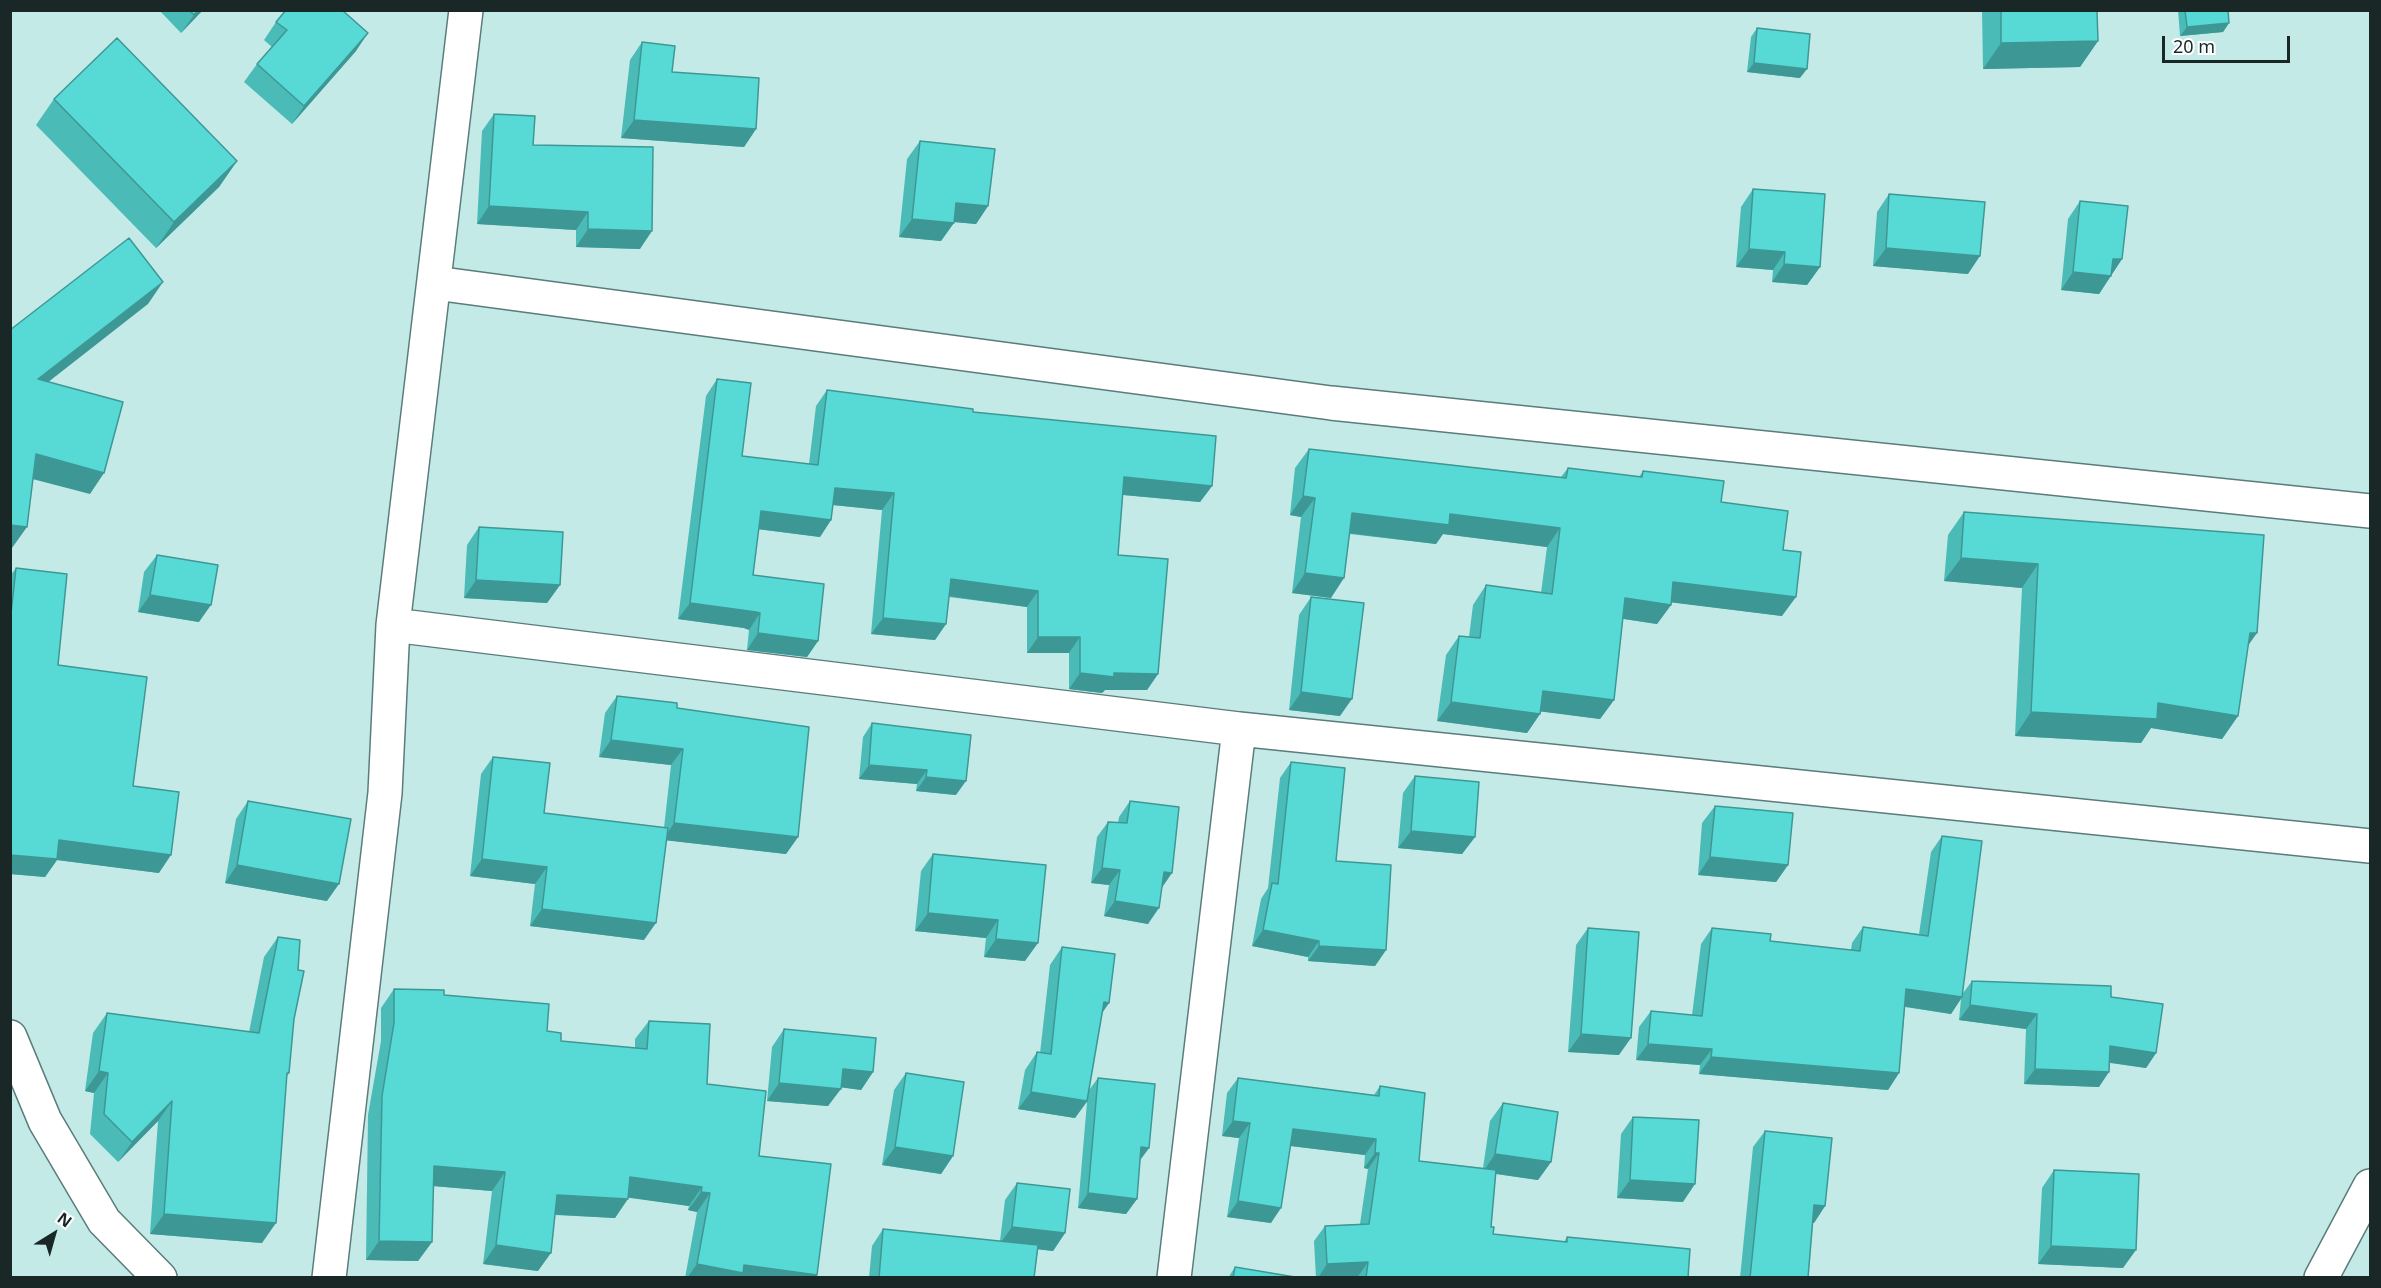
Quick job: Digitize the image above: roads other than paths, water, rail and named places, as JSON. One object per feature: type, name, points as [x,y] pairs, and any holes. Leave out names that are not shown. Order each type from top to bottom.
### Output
[{"type":"street","points":[[329,1278],[386,793],[393,626],[466,10]]},
{"type":"street","points":[[435,283],[1331,402],[2370,511]]},
{"type":"street","points":[[393,626],[1239,729],[2370,846]]},
{"type":"street","points":[[1174,1278],[1239,729]]},
{"type":"street","points":[[10,1037],[45,1121],[104,1221],[160,1278]]},
{"type":"street","points":[[2321,1278],[2370,1186]]}]
